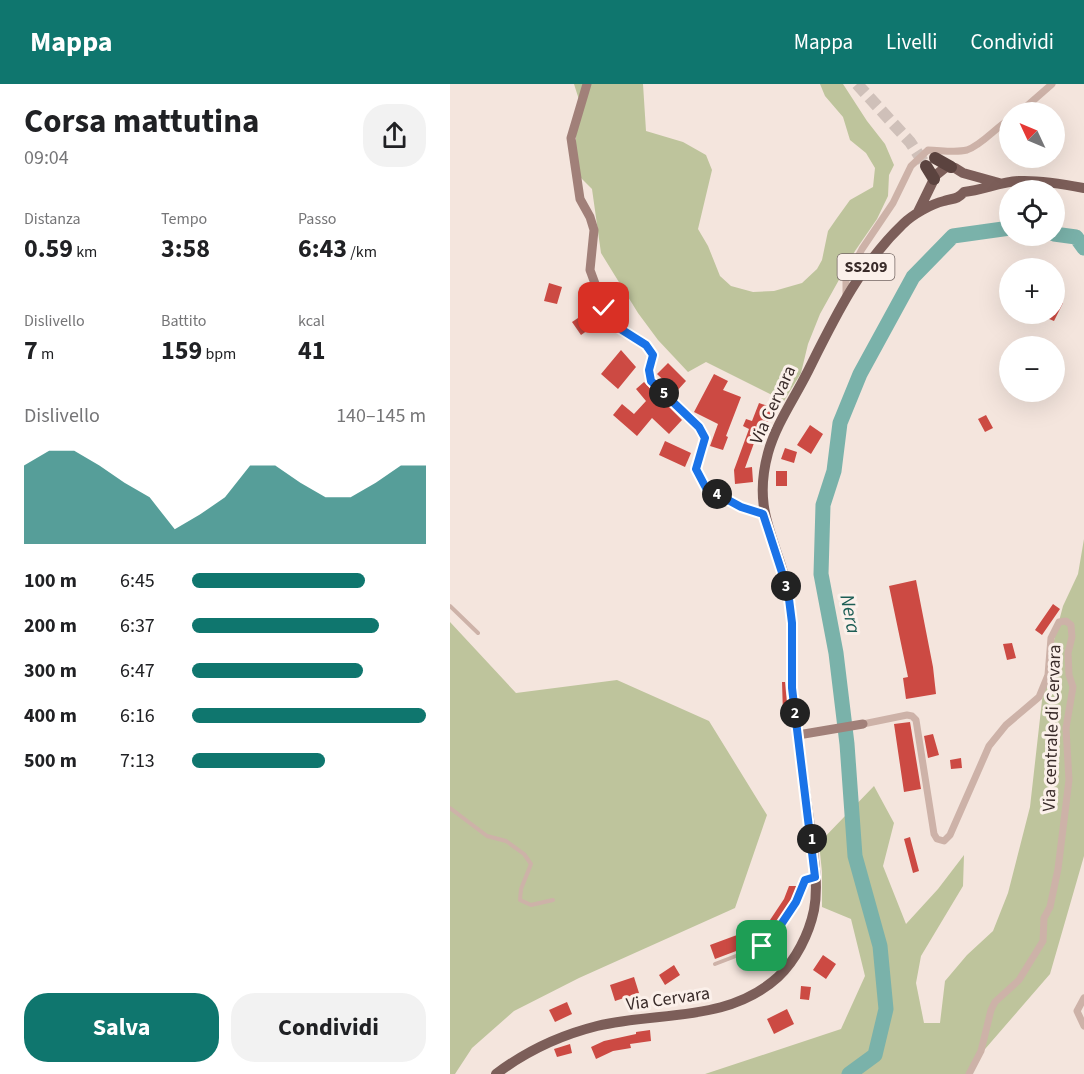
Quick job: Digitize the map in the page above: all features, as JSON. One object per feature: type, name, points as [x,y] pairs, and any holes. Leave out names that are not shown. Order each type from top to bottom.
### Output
[{"type":"highway","points":[[934,181],[930,162],[951,167]]},
{"type":"main road","name":"SS209","points":[[934,181],[942,169],[951,167],[963,173],[999,182]]},
{"type":"main road","points":[[963,173],[966,180],[964,192]]},
{"type":"main road","name":"Via Cervara","points":[[918,212],[934,181]]},
{"type":"main road","points":[[934,181],[938,195],[945,200]]},
{"type":"main road","name":"SS209","points":[[945,200],[958,198],[964,192],[999,184]]},
{"type":"main road","name":"SS209","points":[[1065,185],[1084,188]]},
{"type":"main road","name":"Via Cervara","points":[[496,1074],[515,1060],[559,1039],[597,1026],[695,1014],[726,1007],[750,996],[778,977],[799,951],[814,909],[815,877],[792,688],[792,623],[788,591],[763,514],[764,470],[773,436],[846,295],[887,240],[906,221],[918,212],[945,200]]},
{"type":"street","points":[[587,84],[571,138],[580,200],[590,217],[594,230],[590,270],[604,308],[619,328],[646,345],[653,355],[649,370],[651,381],[699,427],[705,438],[696,469],[706,488],[741,507],[763,514]]},
{"type":"street","points":[[1031,102],[1052,84]]},
{"type":"street","points":[[846,295],[846,280],[862,249],[893,203],[911,166],[928,150],[966,150],[987,137],[999,125]]},
{"type":"street","name":"Via centrale di Cervara","points":[[798,735],[907,715],[912,716],[916,720],[934,834],[939,840],[947,840],[990,746],[1006,725],[1039,697],[1048,675],[1051,638],[1059,622],[1066,621],[1071,625],[1072,637],[1068,652],[1069,675],[1073,687],[1066,728],[1070,780],[1058,869],[1050,907],[1044,918],[1043,941],[1019,980],[995,1002],[981,1051],[969,1074]]},
{"type":"street","points":[[1084,998],[1077,1011],[1084,1026]]},
{"type":"lane","points":[[450,606],[478,633]]},
{"type":"lane","points":[[450,808],[486,836],[506,841],[524,854],[531,864],[521,890],[520,900],[531,906],[553,900]]},
{"type":"lane","points":[[715,964],[762,946],[776,932],[790,912],[805,880],[815,877]]},
{"type":"green space","points":[[574,84],[643,84],[646,131],[683,142],[706,155],[712,170],[698,229],[708,246],[720,276],[731,286],[753,292],[774,291],[802,283],[817,269],[822,260],[828,231],[850,200],[873,187],[875,168],[866,153],[850,140],[843,117],[825,96],[820,84],[843,84],[885,144],[894,165],[889,175],[888,196],[877,219],[855,251],[820,314],[808,344],[801,373],[784,401],[706,362],[688,372],[658,340],[638,313],[601,253],[592,189],[576,173],[576,131],[581,106]]},
{"type":"green space","points":[[1084,539],[1084,856],[1050,974],[979,1056],[970,1074],[705,1074],[841,1029],[865,976],[851,919],[822,907],[819,843],[874,786],[894,823],[883,866],[906,924],[938,889],[964,855],[963,886],[921,956],[916,983],[924,1023],[940,1023],[945,981],[967,955],[993,931],[1008,893],[1030,807],[1045,674],[1063,606],[1078,574]]},
{"type":"green space","points":[[450,622],[516,693],[617,680],[709,721],[767,815],[735,908],[579,978],[514,1011],[472,1048],[455,1074],[450,1074]]},
{"type":"building","points":[[549,283],[562,287],[557,304],[544,301]]},
{"type":"building","points":[[596,306],[604,319],[581,335],[572,322]]},
{"type":"building","points":[[621,350],[636,367],[618,389],[601,374]]},
{"type":"building","points":[[668,363],[686,381],[676,392],[657,374]]},
{"type":"building","points":[[714,374],[728,381],[723,390],[741,397],[723,450],[710,446],[718,424],[694,412]]},
{"type":"building","points":[[644,382],[682,420],[669,434],[652,418],[637,436],[613,415],[622,404],[634,414],[646,401],[636,389]]},
{"type":"building","points":[[759,403],[774,408],[763,434],[758,432],[745,468],[752,467],[753,482],[735,484],[734,470],[749,429],[743,426],[746,419],[752,421]]},
{"type":"building","points":[[986,415],[993,428],[985,432],[978,419]]},
{"type":"building","points":[[810,425],[823,434],[811,454],[797,445]]},
{"type":"building","points":[[665,441],[691,453],[685,467],[659,455]]},
{"type":"building","points":[[785,448],[797,452],[794,463],[781,459]]},
{"type":"building","points":[[776,471],[787,471],[787,486],[776,486]]},
{"type":"building","points":[[916,580],[936,694],[906,699],[903,678],[908,677],[889,586]]},
{"type":"building","points":[[1053,604],[1060,609],[1042,635],[1035,630]]},
{"type":"building","points":[[1012,643],[1016,658],[1007,660],[1003,644]]},
{"type":"building","points":[[782,682],[785,682],[788,714],[783,714]]},
{"type":"building","points":[[910,722],[921,789],[904,792],[894,724]]},
{"type":"building","points":[[933,734],[939,755],[928,758],[924,736]]},
{"type":"building","points":[[961,758],[962,768],[951,769],[950,760]]},
{"type":"building","points":[[910,837],[919,871],[913,873],[904,839]]},
{"type":"building","points":[[789,886],[797,886],[791,900],[773,929],[760,942],[715,959],[710,945],[737,935],[738,938],[747,935],[748,938],[758,934],[784,899]]},
{"type":"building","points":[[823,955],[836,964],[826,979],[813,970]]},
{"type":"building","points":[[674,965],[680,975],[665,985],[659,975]]},
{"type":"building","points":[[634,977],[639,993],[615,1001],[610,985]]},
{"type":"building","points":[[801,986],[811,987],[809,1000],[800,999]]},
{"type":"building","points":[[567,1002],[572,1014],[555,1022],[549,1010]]},
{"type":"building","points":[[787,1009],[794,1024],[774,1034],[767,1019]]},
{"type":"building","points":[[650,1030],[651,1041],[630,1044],[631,1048],[613,1051],[596,1059],[591,1047],[604,1041]]},
{"type":"building","points":[[570,1044],[572,1053],[557,1057],[554,1049]]},
{"type":"waterway","name":"Nera","points":[[849,1074],[875,1055],[886,1009],[880,946],[855,856],[847,744],[836,653],[821,574],[823,505],[834,471],[840,423],[860,374],[913,277],[953,236],[999,230]]},
{"type":"waterway","name":"Nera","points":[[1065,236],[1076,237],[1084,248]]},
{"type":"tunnel","points":[[857,84],[910,142],[926,166]]},
{"type":"route","points":[[604,308],[619,328],[646,345],[653,355],[649,370],[651,381],[699,427],[705,438],[696,469],[706,488],[741,507],[763,514],[788,591],[792,623],[792,688],[815,877],[805,880],[796,902],[776,932],[762,946]]}]
